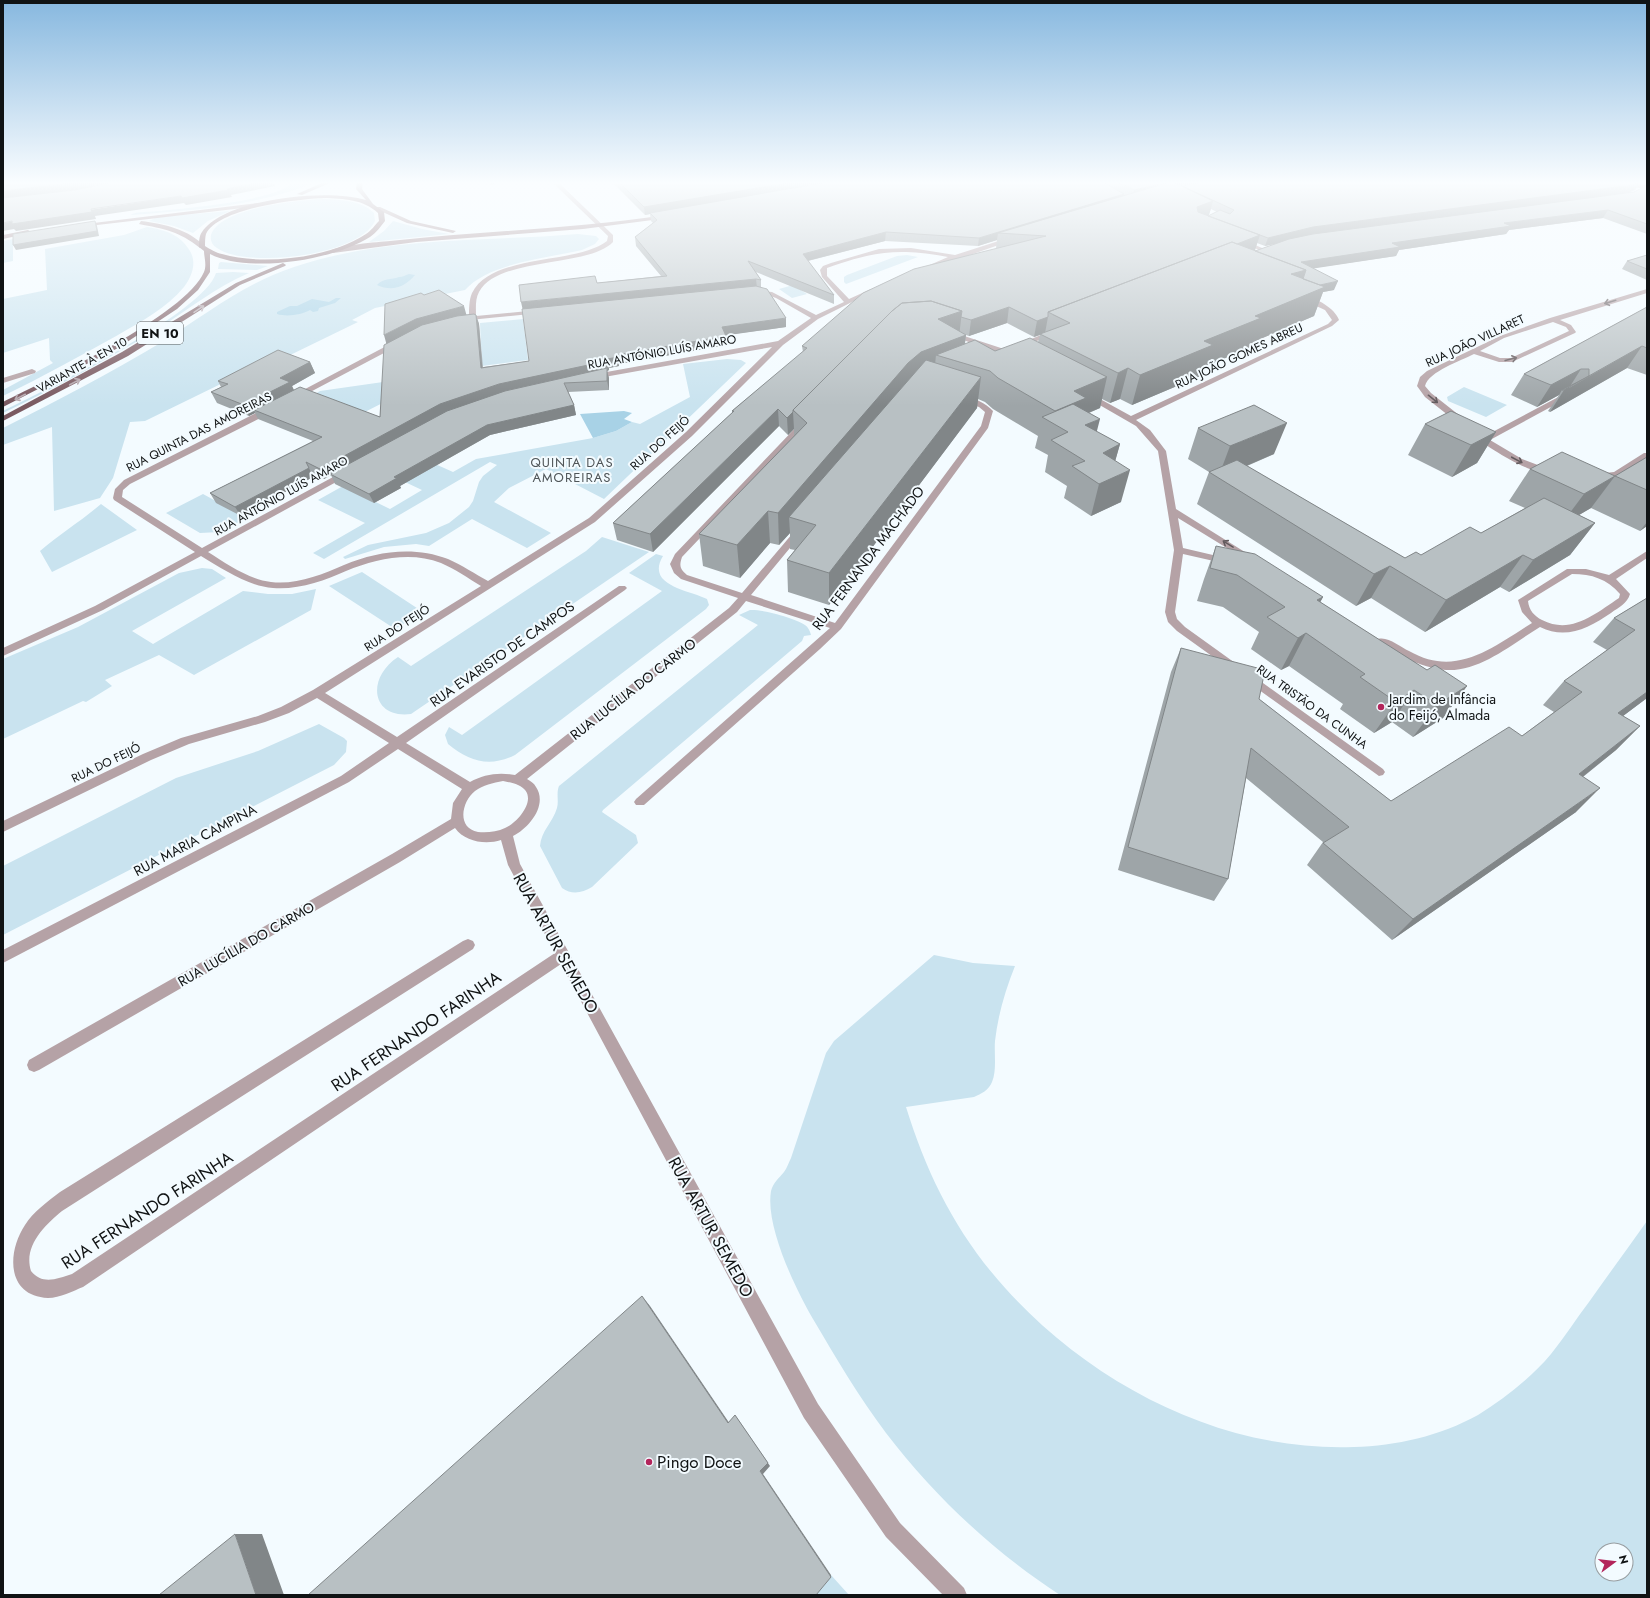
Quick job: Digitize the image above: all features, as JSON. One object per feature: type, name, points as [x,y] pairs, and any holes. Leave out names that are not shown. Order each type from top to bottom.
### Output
[{"type":"main road","name":"VARIANTE À EN 10","points":[[3,405],[101,353],[174,308],[191,294],[203,280],[208,266],[206,257]]},
{"type":"main road","points":[[224,257],[230,259],[252,261],[286,260],[309,257]]},
{"type":"main road","name":"VARIANTE À EN 10","points":[[3,419],[131,351],[238,284],[272,268],[313,257]]},
{"type":"street","points":[[472,318],[473,299],[478,288],[490,279],[518,268],[567,257]]},
{"type":"street","points":[[848,302],[824,276],[822,270],[825,267],[861,257]]},
{"type":"street","points":[[919,271],[955,257]]},
{"type":"street","name":"RUA DO FEIJÓ","points":[[3,828],[146,757],[185,742],[267,717],[285,710],[317,693],[592,520],[690,434],[780,343],[816,318],[884,285]]},
{"type":"street","points":[[748,291],[772,293],[794,308],[816,318]]},
{"type":"street","name":"RUA JOÃO VILLARET","points":[[1465,425],[1428,395],[1421,386],[1423,379],[1430,373],[1502,337],[1552,319],[1647,291]]},
{"type":"street","name":"RUA JOÃO GOMES ABREU","points":[[1131,419],[1330,325],[1336,320],[1335,315],[1322,306],[1294,294]]},
{"type":"street","points":[[452,322],[472,318],[543,311]]},
{"type":"street","points":[[1474,351],[1506,361],[1573,332],[1569,326],[1552,319]]},
{"type":"street","points":[[990,357],[1062,329]]},
{"type":"street","points":[[945,332],[1004,352],[1018,359]]},
{"type":"street","name":"RUA QUINTA DAS AMOREIRAS","points":[[408,339],[134,478],[119,489],[117,495],[120,500],[203,552],[247,578],[259,583],[273,585],[303,583],[373,558],[402,554],[431,557],[440,560],[487,585]]},
{"type":"street","name":"RUA ANTÓNIO LUÍS AMARO","points":[[587,378],[780,343]]},
{"type":"street","points":[[3,381],[32,370]]},
{"type":"street","name":"RUA TRISTÃO DA CUNHA","points":[[1081,393],[1138,423],[1153,437],[1162,451],[1179,550],[1170,612],[1172,620],[1181,629],[1380,772]]},
{"type":"street","name":"RUA FERNANDA MACHADO","points":[[640,802],[816,648],[837,627],[985,426],[989,412],[982,406],[952,394]]},
{"type":"street","points":[[1484,440],[1572,394]]},
{"type":"street","points":[[808,420],[678,556],[675,564],[677,571],[684,577],[837,627]]},
{"type":"street","points":[[1472,430],[1502,452],[1527,465],[1559,474]]},
{"type":"street","points":[[1590,477],[1616,474],[1647,455]]},
{"type":"street","name":"RUA ANTÓNIO LUÍS AMARO","points":[[3,652],[99,608],[357,467]]},
{"type":"street","points":[[1172,510],[1259,567],[1240,565],[1179,550]]},
{"type":"street","name":"RUA LUCÍLIA DO CARMO","points":[[518,779],[733,610],[805,523]]},
{"type":"street","points":[[1609,579],[1647,554]]},
{"type":"street","points":[[1570,571],[1597,573],[1617,583],[1625,594],[1623,600],[1578,629],[1563,631],[1550,628],[1539,623],[1523,608],[1523,600],[1570,571]]},
{"type":"street","name":"RUA EVARISTO DE CAMPOS","points":[[397,743],[622,588]]},
{"type":"street","points":[[1370,634],[1411,658],[1442,668],[1460,667],[1475,662],[1539,623]]},
{"type":"street","points":[[317,693],[470,788]]},
{"type":"street","name":"RUA MARIA CAMPINA","points":[[3,957],[345,778],[397,743]]},
{"type":"street","points":[[511,777],[518,779],[525,782],[533,792],[534,805],[528,819],[514,830],[506,834],[488,838],[471,835],[459,827],[455,814],[459,801],[470,788],[485,780],[494,778],[511,777]]},
{"type":"street","name":"RUA LUCÍLIA DO CARMO","points":[[34,1065],[396,858],[457,821]]},
{"type":"street","name":"RUA ARTUR SEMEDO","points":[[506,834],[514,865],[810,1411],[893,1530],[957,1595]]},
{"type":"street","name":"RUA FERNANDO FARINHA","points":[[468,945],[66,1198],[41,1219],[30,1232],[23,1248],[21,1272],[27,1280],[36,1286],[48,1289],[77,1281],[563,955]]},
{"type":"shaded area","points":[[3,257],[13,257],[13,261],[3,263]]},
{"type":"shaded area","points":[[45,257],[192,257],[193,260],[193,269],[189,278],[184,287],[170,302],[144,320],[118,335],[3,396],[3,390],[53,363],[50,360],[49,338],[3,353],[3,299],[47,290]]},
{"type":"shaded area","points":[[245,257],[294,257],[276,258]]},
{"type":"shaded area","points":[[329,257],[548,257],[519,263],[488,273],[475,281],[465,290],[375,308],[352,320],[358,322],[282,359],[276,357],[145,421],[130,422],[113,478],[100,498],[54,511],[52,427],[3,445],[3,428],[43,408],[162,342],[242,291],[259,282],[294,267]]},
{"type":"shaded area","points":[[895,257],[918,257],[846,284],[844,282],[844,277]]},
{"type":"shaded area","points":[[219,263],[268,266],[257,270],[218,269]]},
{"type":"shaded area","points":[[216,273],[249,273],[224,285],[156,330],[118,352],[61,384],[3,413],[3,411],[86,369],[154,329],[184,308],[205,290]]},
{"type":"shaded area","points":[[409,274],[415,275],[407,283],[398,287],[388,288],[377,285],[384,280],[402,277]]},
{"type":"shaded area","points":[[793,285],[807,294],[792,298],[779,289]]},
{"type":"shaded area","points":[[336,298],[341,298],[335,303],[319,308],[318,311],[313,312],[310,310],[294,315],[277,314],[277,312],[290,306],[297,306],[312,299],[329,302]]},
{"type":"shaded area","points":[[523,319],[528,360],[482,366],[480,323]]},
{"type":"shaded area","points":[[727,359],[741,360],[746,363],[604,499],[546,469],[509,488],[494,502],[551,533],[527,548],[472,519],[429,546],[416,544],[384,547],[345,559],[343,557],[368,545],[426,533],[449,523],[469,507],[483,476],[497,465],[490,462],[324,559],[313,553],[365,523],[318,500],[343,486],[390,509],[422,490],[375,468],[406,451],[453,472],[476,459],[593,438],[616,431],[632,422],[640,424],[690,397],[683,364]]},
{"type":"shaded area","points":[[411,378],[410,389],[357,416],[308,398],[320,391]]},
{"type":"shaded area","points":[[1464,387],[1507,405],[1486,417],[1448,401],[1447,397]]},
{"type":"shaded area","points":[[624,411],[632,413],[624,419],[632,422],[616,431],[593,438],[580,414]]},
{"type":"shaded area","points":[[203,494],[247,518],[219,532],[200,533],[166,513]]},
{"type":"shaded area","points":[[101,504],[137,530],[52,572],[40,551]]},
{"type":"shaded area","points":[[602,537],[649,552],[411,714],[398,714],[388,710],[381,704],[378,695],[378,686],[381,675],[398,657],[411,666],[586,551]]},
{"type":"shaded area","points":[[656,554],[663,556],[659,566],[660,574],[665,580],[672,585],[707,599],[709,605],[706,609],[515,755],[497,761],[480,761],[464,755],[448,744],[445,735],[449,727],[462,735],[662,591],[629,573]]},
{"type":"shaded area","points":[[202,568],[212,569],[226,578],[132,631],[153,644],[243,591],[268,594],[292,594],[316,589],[311,610],[194,675],[159,655],[105,680],[112,686],[86,702],[83,701],[3,739],[3,659],[78,627],[179,573]]},
{"type":"shaded area","points":[[362,572],[423,612],[395,629],[329,586]]},
{"type":"shaded area","points":[[750,610],[770,612],[800,622],[809,629],[811,635],[804,636],[802,641],[603,810],[602,812],[636,835],[638,843],[592,887],[584,891],[577,892],[570,892],[562,888],[540,846],[545,831],[557,808],[559,786],[758,625],[739,615]]},
{"type":"shaded area","points":[[319,724],[347,741],[346,752],[334,765],[3,935],[3,866],[176,778],[258,751]]},
{"type":"shaded area","points":[[934,955],[973,963],[1015,966],[1000,1012],[995,1041],[994,1077],[989,1087],[974,1097],[906,1107],[914,1132],[934,1180],[958,1226],[988,1268],[1006,1289],[1041,1324],[1079,1355],[1120,1382],[1163,1406],[1209,1425],[1256,1438],[1305,1446],[1354,1447],[1386,1445],[1433,1434],[1448,1429],[1478,1415],[1517,1388],[1551,1354],[1647,1221],[1647,1595],[1060,1595],[1012,1560],[966,1522],[924,1479],[886,1433],[857,1391],[798,1292],[777,1239],[770,1205],[771,1191],[791,1158],[826,1053],[834,1041]]},
{"type":"shaded area","points":[[831,1575],[849,1595],[814,1595]]},
{"type":"building","points":[[651,257],[805,257],[834,295],[748,261],[761,280],[756,279],[521,302],[519,285],[595,276],[597,283],[667,276]]},
{"type":"building","points":[[964,257],[1194,257],[1048,312],[1048,317],[1037,321],[1009,307],[971,320],[961,317],[962,311],[931,301],[902,303],[892,311],[793,410],[787,418],[778,409],[650,534],[613,523],[734,411],[732,411],[807,348],[802,346],[863,293],[914,269]]},
{"type":"building","points":[[1194,257],[1271,257],[1306,270],[1291,274],[1325,287],[1255,316],[1261,318],[1204,341],[1213,345],[1140,375],[1128,368],[1118,373],[1040,334],[1070,323],[1048,312]]},
{"type":"building","points":[[1270,257],[1337,257],[1301,262],[1338,281],[1320,285],[1303,279],[1306,270]]},
{"type":"building","points":[[1647,257],[1647,269],[1627,261]]},
{"type":"building","points":[[756,286],[767,289],[786,318],[722,327],[726,336],[617,355],[618,357],[607,359],[607,361],[499,384],[440,404],[320,469],[306,462],[309,468],[235,507],[210,493],[322,437],[254,410],[300,387],[380,417],[384,345],[422,325],[457,316],[476,315],[481,368],[529,361],[522,309]]},
{"type":"building","points":[[439,290],[464,306],[416,319],[384,335],[385,304],[421,293],[424,295]]},
{"type":"building","points":[[931,301],[962,311],[938,319],[966,335],[921,352],[908,363],[778,513],[768,511],[737,545],[699,534],[807,423],[793,410],[892,311],[902,303]]},
{"type":"building","points":[[1647,307],[1647,348],[1642,346],[1589,376],[1589,369],[1581,369],[1551,385],[1524,374]]},
{"type":"building","points":[[1030,338],[1107,377],[1074,391],[1086,398],[1055,411],[998,378],[990,371],[936,355],[975,340],[995,351]]},
{"type":"building","points":[[278,350],[310,362],[280,378],[290,382],[244,405],[211,392],[228,384],[218,381]]},
{"type":"building","points":[[926,360],[981,377],[829,573],[787,560],[816,525],[789,517]]},
{"type":"building","points":[[607,368],[607,381],[564,383],[574,405],[487,425],[394,477],[397,478],[369,494],[330,474],[447,411],[505,391]]},
{"type":"building","points":[[1587,377],[1564,390],[1562,390]]},
{"type":"building","points":[[1073,404],[1100,419],[1085,425],[1120,444],[1103,453],[1130,470],[1099,484],[1072,466],[1085,461],[1051,440],[1068,432],[1042,417]]},
{"type":"building","points":[[1254,405],[1287,423],[1230,446],[1198,428]]},
{"type":"building","points":[[1451,411],[1496,432],[1471,445],[1425,424]]},
{"type":"building","points":[[1562,452],[1615,476],[1584,494],[1530,469]]},
{"type":"building","points":[[1647,457],[1647,490],[1615,476]]},
{"type":"building","points":[[1237,460],[1405,558],[1416,552],[1421,555],[1470,527],[1481,533],[1544,498],[1595,523],[1533,560],[1523,555],[1446,600],[1390,566],[1374,574],[1209,472]]},
{"type":"building","points":[[1216,546],[1255,554],[1323,597],[1317,600],[1427,670],[1435,665],[1467,686],[1437,705],[1414,690],[1396,702],[1360,677],[1365,674],[1306,633],[1298,638],[1267,617],[1285,607],[1237,575],[1210,568]]},
{"type":"building","points":[[1647,598],[1647,692],[1618,713],[1640,726],[1579,774],[1600,788],[1413,919],[1323,843],[1349,827],[1251,748],[1228,879],[1128,847],[1181,648],[1265,670],[1259,699],[1391,801],[1509,727],[1522,736],[1582,692],[1564,681],[1635,630],[1614,618]]},
{"type":"building","name":"Pingo Doce","points":[[642,1296],[728,1423],[735,1415],[768,1463],[760,1471],[831,1577],[816,1595],[308,1595]]},
{"type":"building","points":[[235,1534],[256,1595],[159,1595]]},
{"type":"place","name":"Jardim de Infância do Feijó, Almada","points":[[1381,707]]},
{"type":"place","name":"Pingo Doce","points":[[649,1462]]},
{"type":"district","name":"QUINTA DAS AMOREIRAS","points":[[572,470]]}]
